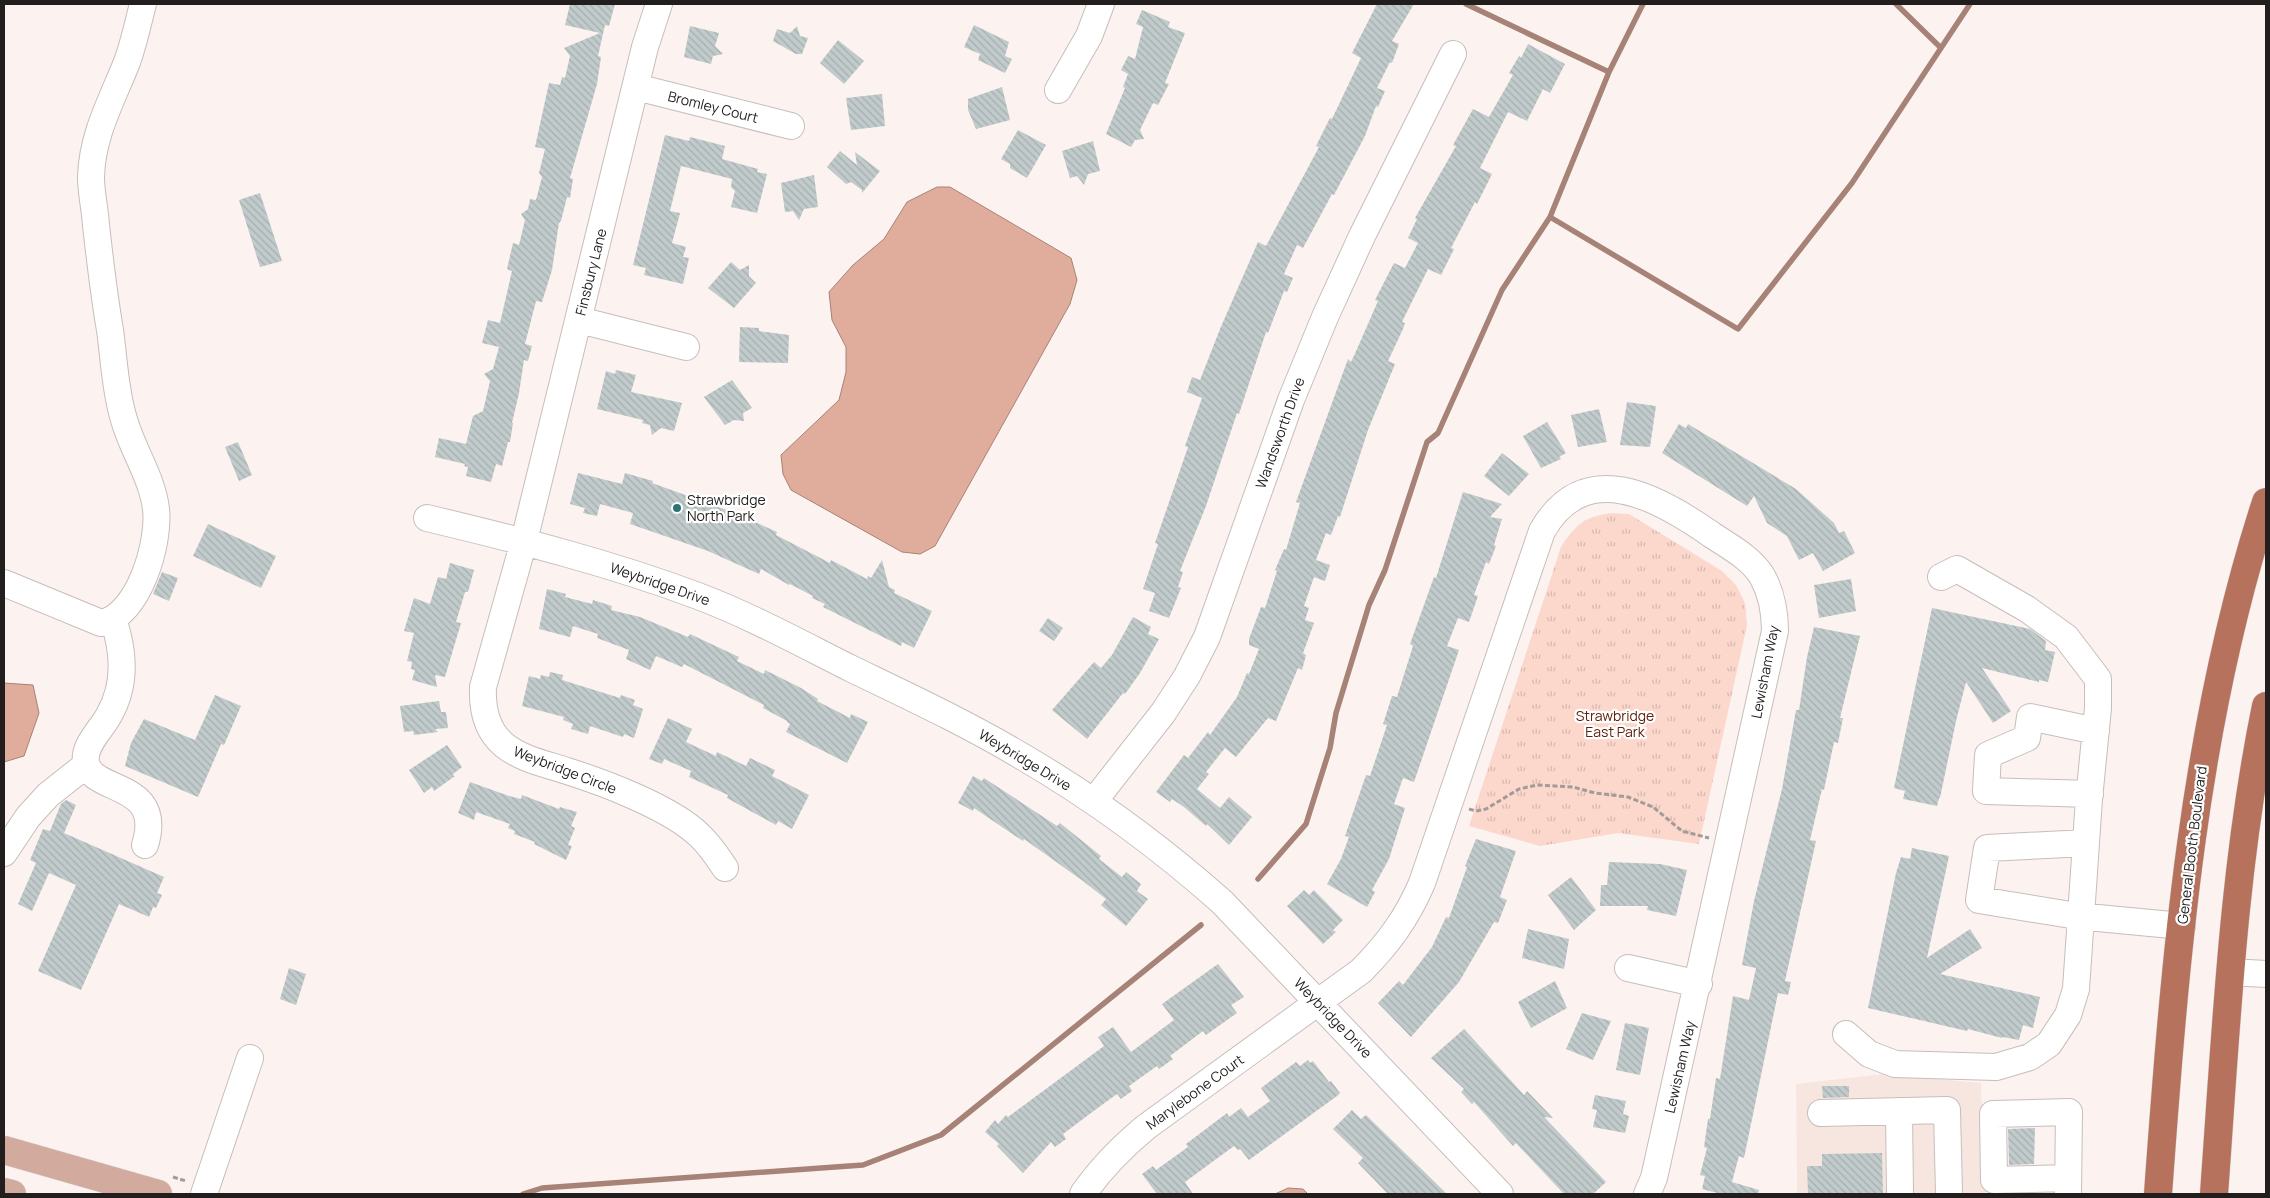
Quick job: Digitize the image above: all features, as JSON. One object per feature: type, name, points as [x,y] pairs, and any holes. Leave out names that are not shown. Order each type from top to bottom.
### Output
[{"type":"highway","name":"General Booth Boulevard","points":[[2158,1194],[2166,1080],[2193,822],[2206,741],[2248,562],[2266,502]]},
{"type":"highway","points":[[2214,1194],[2230,972],[2242,862],[2258,746],[2266,706]]},
{"type":"main road","points":[[4,1150],[107,1187],[158,1194]]},
{"type":"main road","points":[[4,1192],[12,1194]]},
{"type":"street","points":[[4,583],[101,624],[113,619],[130,601],[142,583],[150,563],[156,534],[156,510],[152,490],[133,448],[122,415],[102,280],[91,178],[99,129],[128,60],[143,4]]},
{"type":"street","name":"Finsbury Lane","points":[[524,541],[647,39],[659,4]]},
{"type":"street","points":[[1058,90],[1089,36],[1101,4]]},
{"type":"street","name":"Wandsworth Drive","points":[[1094,801],[1163,713],[1187,676],[1207,637],[1291,400],[1325,317],[1362,236],[1453,54]]},
{"type":"street","name":"Bromley Court","points":[[636,87],[791,126]]},
{"type":"street","points":[[579,320],[686,347]]},
{"type":"street","name":"Lewisham Way","points":[[1318,1002],[1360,971],[1382,950],[1401,926],[1413,905],[1524,582],[1542,531],[1550,516],[1562,504],[1577,495],[1590,490],[1610,488],[1624,489],[1662,504],[1690,519],[1748,560],[1761,574],[1770,592],[1775,611],[1775,631],[1654,1178],[1647,1194]]},
{"type":"street","name":"Weybridge Drive","points":[[427,518],[524,541],[610,566],[700,596],[962,723],[1023,756],[1094,801],[1175,860],[1222,902],[1500,1194]]},
{"type":"street","name":"Weybridge Circle","points":[[524,541],[483,687],[482,705],[492,732],[503,745],[517,754],[605,783],[680,820],[705,841],[725,868]]},
{"type":"street","points":[[1846,1034],[1869,1054],[1895,1064],[1996,1067],[2030,1057],[2049,1044],[2068,1015],[2076,989],[2096,731],[2098,679],[2066,637],[2027,608],[1956,569],[1940,577]]},
{"type":"street","points":[[113,619],[120,639],[121,678],[118,694],[110,714],[86,751],[86,765],[98,778],[137,797],[144,808],[148,822],[145,845]]},
{"type":"street","points":[[2090,794],[1986,791],[1988,755],[2027,738],[2030,717],[2096,731]]},
{"type":"street","points":[[4,853],[28,817],[48,794],[86,765]]},
{"type":"street","points":[[2086,843],[1987,848],[1979,900],[2082,916],[2182,926]]},
{"type":"street","points":[[1628,968],[1698,984]]},
{"type":"street","points":[[2230,972],[2266,974]]},
{"type":"street","name":"Marylebone Court","points":[[1083,1194],[1119,1150],[1146,1127],[1318,1002]]},
{"type":"street","points":[[204,1194],[250,1058]]},
{"type":"street","points":[[1821,1113],[1947,1110],[1949,1194]]},
{"type":"street","points":[[1899,1111],[1900,1194]]},
{"type":"path","points":[[1464,807],[1476,811],[1486,809],[1518,789],[1537,785],[1573,787],[1594,793],[1628,797],[1653,807],[1682,831],[1709,838]]},
{"type":"shaded area","points":[[937,187],[950,187],[1071,258],[1077,280],[1070,304],[935,546],[920,554],[902,552],[791,490],[783,474],[781,455],[839,400],[846,372],[846,347],[832,320],[829,292],[853,265],[884,239],[907,202]]},
{"type":"shaded area","points":[[4,683],[33,685],[39,713],[24,756],[4,762]]},
{"type":"shaded area","points":[[1883,1074],[1981,1083],[1986,1194],[1797,1194],[1796,1084]]},
{"type":"shaded area","points":[[1288,1188],[1303,1189],[1308,1194],[1275,1194]]},
{"type":"green space","name":"Strawbridge East Park","points":[[1611,513],[1629,514],[1722,571],[1736,585],[1745,603],[1747,625],[1699,844],[1618,833],[1540,846],[1469,826],[1561,547],[1581,523],[1587,519]]},
{"type":"building","points":[[570,4],[615,4],[609,26],[605,25],[598,56],[601,57],[597,84],[570,178],[573,179],[570,198],[567,197],[559,223],[552,270],[542,302],[536,301],[525,344],[532,346],[528,361],[524,360],[510,442],[508,442],[502,466],[496,464],[491,482],[466,476],[468,467],[464,466],[465,464],[435,457],[439,438],[466,444],[473,416],[483,411],[490,381],[484,374],[493,369],[499,347],[482,343],[488,320],[500,323],[512,271],[507,269],[513,243],[519,245],[525,220],[521,214],[528,209],[530,199],[536,200],[542,177],[539,173],[545,149],[535,147],[549,83],[560,85],[562,77],[565,78],[570,56],[564,48],[600,33],[565,25]]},
{"type":"building","points":[[1377,4],[1414,4],[1392,41],[1399,44],[1392,63],[1390,62],[1377,88],[1385,91],[1378,107],[1376,106],[1365,136],[1334,195],[1332,194],[1303,248],[1297,245],[1284,274],[1293,278],[1287,292],[1284,291],[1268,333],[1266,332],[1206,506],[1180,571],[1183,572],[1178,587],[1181,588],[1169,618],[1149,611],[1155,593],[1143,589],[1158,544],[1155,543],[1188,447],[1185,446],[1202,398],[1187,392],[1192,377],[1200,380],[1258,242],[1266,246],[1319,147],[1316,146],[1330,118],[1332,119],[1361,58],[1352,53]]},
{"type":"building","points":[[1142,10],[1170,22],[1168,27],[1185,33],[1165,83],[1169,84],[1158,105],[1153,103],[1140,130],[1144,139],[1135,140],[1131,147],[1106,134],[1125,88],[1123,87],[1128,74],[1121,70],[1128,56],[1135,59],[1143,27],[1136,24]]},
{"type":"building","points":[[974,25],[1009,42],[1005,56],[1012,59],[1005,73],[978,60],[980,54],[964,47]]},
{"type":"building","points":[[690,26],[719,33],[715,46],[723,54],[713,56],[711,64],[684,57]]},
{"type":"building","points":[[797,26],[800,36],[808,38],[802,54],[796,54],[773,41],[777,29],[790,33]]},
{"type":"building","points":[[838,40],[864,61],[844,84],[820,63]]},
{"type":"building","points":[[1528,44],[1565,64],[1550,93],[1543,89],[1527,121],[1508,112],[1480,168],[1492,174],[1477,204],[1475,202],[1451,248],[1454,249],[1441,275],[1428,269],[1402,322],[1405,323],[1403,329],[1388,361],[1395,364],[1368,430],[1340,517],[1338,516],[1331,535],[1326,533],[1316,560],[1330,565],[1325,581],[1314,577],[1304,606],[1309,608],[1305,620],[1314,623],[1303,653],[1306,655],[1302,670],[1298,668],[1276,721],[1268,718],[1236,757],[1225,748],[1206,772],[1209,774],[1197,789],[1220,808],[1229,797],[1252,817],[1229,845],[1207,824],[1206,826],[1184,807],[1172,799],[1170,802],[1156,792],[1184,755],[1188,758],[1208,732],[1210,735],[1237,697],[1247,673],[1249,674],[1259,649],[1249,645],[1249,639],[1261,607],[1265,608],[1277,571],[1275,570],[1284,549],[1286,550],[1300,503],[1296,502],[1348,359],[1351,362],[1378,301],[1375,300],[1394,263],[1405,268],[1418,243],[1408,238],[1417,219],[1415,218],[1456,146],[1453,145],[1473,109],[1489,117],[1513,75],[1509,73],[1519,56],[1521,58]]},
{"type":"building","points":[[1002,87],[1010,120],[976,129],[968,110],[968,99]]},
{"type":"building","points":[[882,94],[885,126],[851,130],[846,98]]},
{"type":"building","points":[[1018,130],[1046,145],[1027,178],[1010,168],[1010,164],[1001,159]]},
{"type":"building","points":[[665,135],[689,141],[690,137],[725,146],[722,159],[758,169],[757,172],[767,174],[757,213],[731,207],[735,191],[731,187],[732,179],[681,166],[670,211],[680,213],[672,243],[686,247],[683,257],[689,258],[683,284],[644,275],[646,268],[633,265]]},
{"type":"building","points":[[1093,141],[1100,171],[1088,174],[1084,185],[1077,176],[1070,178],[1062,151]]},
{"type":"building","points":[[840,151],[857,165],[855,152],[880,171],[862,193],[862,190],[851,182],[846,184],[827,167]]},
{"type":"building","points":[[814,175],[818,207],[804,209],[799,220],[793,211],[785,212],[781,183]]},
{"type":"building","points":[[260,193],[282,261],[260,267],[239,200]]},
{"type":"building","points":[[731,262],[740,270],[749,265],[749,276],[756,283],[734,308],[708,288]]},
{"type":"building","points":[[740,327],[759,328],[759,331],[789,335],[788,363],[739,362]]},
{"type":"building","points":[[616,370],[636,375],[631,392],[682,403],[674,431],[661,428],[652,435],[650,425],[642,423],[643,420],[597,409],[606,371],[615,374]]},
{"type":"building","points":[[732,380],[752,408],[743,413],[744,421],[734,420],[725,425],[704,397]]},
{"type":"building","points":[[1627,402],[1656,406],[1650,447],[1620,445]]},
{"type":"building","points":[[1599,409],[1607,442],[1578,447],[1571,415]]},
{"type":"building","points":[[1547,422],[1566,453],[1559,457],[1561,459],[1541,468],[1523,436]]},
{"type":"building","points":[[1679,424],[1686,428],[1688,424],[1796,489],[1834,523],[1839,533],[1844,531],[1855,553],[1823,571],[1813,553],[1799,560],[1787,536],[1767,523],[1754,496],[1747,506],[1662,453]]},
{"type":"building","points":[[238,442],[252,475],[239,481],[225,447]]},
{"type":"building","points":[[1502,453],[1529,474],[1509,496],[1484,476]]},
{"type":"building","points":[[578,473],[622,484],[625,473],[653,481],[652,483],[735,513],[777,532],[776,535],[830,563],[831,560],[867,579],[868,576],[871,578],[882,560],[889,587],[895,590],[894,593],[932,611],[914,648],[902,642],[901,646],[823,607],[825,604],[812,598],[813,596],[761,569],[759,574],[708,551],[630,524],[633,513],[600,504],[597,516],[583,513],[585,508],[570,504]]},
{"type":"building","points":[[1463,492],[1502,504],[1490,517],[1502,519],[1494,545],[1496,546],[1489,564],[1486,562],[1474,595],[1478,596],[1469,622],[1458,618],[1447,646],[1459,650],[1414,782],[1403,778],[1394,804],[1405,808],[1389,859],[1372,890],[1375,892],[1367,907],[1327,884],[1341,859],[1349,837],[1345,836],[1366,775],[1370,776],[1387,725],[1383,724],[1392,696],[1397,697],[1413,646],[1410,644],[1434,577],[1436,578]]},
{"type":"building","points":[[208,524],[276,556],[261,588],[193,556]]},
{"type":"building","points":[[450,563],[474,570],[468,592],[465,592],[456,622],[461,623],[445,677],[435,675],[437,687],[412,680],[415,670],[411,669],[412,662],[407,661],[414,633],[404,631],[414,598],[430,604],[438,577],[446,579]]},
{"type":"building","points":[[162,572],[178,578],[169,601],[153,594]]},
{"type":"building","points":[[1851,579],[1856,611],[1819,618],[1814,585]]},
{"type":"building","points":[[547,589],[566,594],[565,597],[592,604],[593,600],[612,606],[611,610],[640,617],[688,637],[690,634],[739,657],[737,661],[764,674],[765,670],[801,688],[818,699],[817,701],[850,718],[851,714],[868,722],[847,763],[786,732],[790,724],[763,708],[764,705],[684,664],[682,667],[656,656],[650,670],[626,659],[629,650],[597,638],[598,634],[573,626],[570,637],[539,629]]},
{"type":"building","points":[[1932,608],[2030,629],[2046,641],[2045,650],[2055,652],[2048,682],[2039,680],[2039,682],[1982,668],[2011,711],[1993,723],[1966,682],[1937,806],[1903,799],[1905,791],[1894,788]]},
{"type":"building","points":[[1133,617],[1151,627],[1148,634],[1159,639],[1140,673],[1125,694],[1123,693],[1087,739],[1052,710],[1094,662],[1101,668],[1112,655]]},
{"type":"building","points":[[1048,618],[1063,628],[1054,641],[1039,631]]},
{"type":"building","points":[[1814,627],[1860,636],[1840,718],[1843,718],[1838,743],[1834,742],[1824,790],[1822,789],[1810,840],[1816,841],[1785,981],[1791,982],[1788,995],[1778,993],[1744,1158],[1739,1156],[1732,1182],[1759,1190],[1758,1194],[1721,1194],[1702,1189],[1705,1176],[1700,1175],[1707,1148],[1704,1147],[1708,1119],[1710,1119],[1716,1078],[1720,1079],[1733,996],[1749,1000],[1756,968],[1742,965],[1754,901],[1782,789],[1796,710],[1799,710],[1807,657]]},
{"type":"building","points":[[550,672],[563,675],[562,680],[620,698],[621,695],[635,700],[633,705],[643,709],[634,738],[624,734],[623,737],[590,726],[588,734],[571,729],[573,724],[563,720],[564,717],[522,706],[529,676],[540,679],[541,675],[549,677]]},
{"type":"building","points":[[215,695],[241,706],[224,745],[221,744],[198,797],[125,766],[131,743],[144,719],[195,740]]},
{"type":"building","points":[[439,701],[441,712],[446,712],[448,728],[435,729],[438,732],[414,735],[413,731],[404,732],[400,706]]},
{"type":"building","points":[[668,718],[692,729],[686,742],[716,756],[717,752],[746,766],[750,758],[775,770],[772,776],[809,795],[792,829],[778,821],[776,825],[727,798],[728,795],[689,777],[691,771],[664,759],[662,764],[649,759]]},
{"type":"building","points":[[447,745],[462,767],[452,775],[455,776],[434,791],[432,787],[424,793],[409,770]]},
{"type":"building","points":[[973,776],[982,781],[984,778],[1057,826],[1060,823],[1101,856],[1099,859],[1122,877],[1126,872],[1141,884],[1137,891],[1148,899],[1126,926],[1101,905],[1106,899],[1083,881],[1024,839],[1023,841],[974,808],[973,811],[958,803]]},
{"type":"building","points":[[470,782],[509,796],[521,799],[522,795],[559,809],[560,807],[577,812],[571,826],[575,828],[568,845],[572,846],[566,860],[534,844],[535,842],[514,834],[515,831],[508,828],[510,824],[476,812],[474,820],[458,813]]},
{"type":"building","points":[[66,800],[76,805],[64,833],[164,877],[157,893],[162,895],[156,908],[153,907],[149,917],[119,904],[81,990],[38,971],[76,885],[49,873],[32,911],[18,904],[36,863],[30,860],[43,829],[50,831],[61,804]]},
{"type":"building","points":[[1476,839],[1516,851],[1500,897],[1507,900],[1498,923],[1494,922],[1459,982],[1411,1037],[1378,1003],[1399,981],[1403,985],[1432,947],[1446,917],[1449,918],[1467,867],[1465,866]]},
{"type":"building","points":[[1912,848],[1949,856],[1927,958],[1970,929],[1982,948],[1940,974],[2040,997],[2033,1028],[2023,1025],[2019,1040],[2002,1038],[1968,1029],[1967,1031],[1868,1008],[1896,873],[1901,857],[1910,859]]},
{"type":"building","points":[[1609,862],[1660,864],[1687,870],[1676,916],[1647,910],[1648,906],[1600,906],[1601,885],[1607,885]]},
{"type":"building","points":[[1571,877],[1596,910],[1574,930],[1548,895]]},
{"type":"building","points":[[1304,890],[1309,895],[1314,890],[1343,920],[1333,930],[1336,932],[1323,944],[1287,906]]},
{"type":"building","points":[[1528,929],[1569,939],[1564,969],[1522,958]]},
{"type":"building","points":[[1218,964],[1244,997],[1231,1005],[1237,1013],[1206,1035],[1203,1031],[1170,1056],[1173,1059],[1159,1069],[1157,1066],[1129,1086],[1132,1091],[1121,1099],[1117,1094],[1095,1110],[1063,1134],[1066,1139],[1055,1147],[1051,1142],[1023,1173],[997,1146],[999,1144],[985,1132],[995,1120],[998,1124],[1006,1115],[1008,1117],[1104,1046],[1098,1037],[1113,1027],[1131,1052],[1174,1020],[1162,1004]]},
{"type":"building","points":[[289,968],[306,974],[296,1005],[280,999]]},
{"type":"building","points":[[1555,981],[1567,1008],[1531,1028],[1518,1002]]},
{"type":"building","points":[[1582,1013],[1611,1021],[1593,1060],[1566,1049]]},
{"type":"building","points":[[1625,1023],[1649,1028],[1640,1075],[1616,1070]]},
{"type":"building","points":[[1464,1029],[1524,1095],[1527,1091],[1553,1118],[1544,1117],[1606,1182],[1593,1194],[1564,1194],[1516,1143],[1513,1146],[1474,1102],[1472,1104],[1461,1092],[1464,1089],[1431,1058]]},
{"type":"building","points":[[1308,1060],[1310,1063],[1313,1061],[1329,1082],[1331,1081],[1340,1093],[1337,1096],[1249,1160],[1240,1149],[1238,1150],[1234,1146],[1185,1182],[1193,1194],[1157,1194],[1142,1174],[1153,1166],[1156,1170],[1188,1147],[1186,1144],[1227,1113],[1229,1117],[1241,1108],[1248,1117],[1270,1101],[1261,1088],[1296,1062],[1300,1066]]},
{"type":"building","points":[[1822,1086],[1849,1086],[1849,1097],[1823,1098]]},
{"type":"building","points":[[1595,1095],[1626,1101],[1623,1114],[1629,1116],[1625,1133],[1593,1127],[1597,1110],[1592,1109]]},
{"type":"building","points":[[1352,1110],[1361,1119],[1366,1115],[1447,1194],[1388,1194],[1358,1163],[1363,1158],[1333,1129]]},
{"type":"building","points":[[2035,1128],[2034,1164],[2009,1165],[2008,1129]]},
{"type":"building","points":[[1882,1153],[1883,1194],[1808,1194],[1807,1166],[1822,1166],[1822,1154]]},
{"type":"waterway","points":[[1466,4],[1609,72]]},
{"type":"waterway","points":[[1258,879],[1306,824],[1330,748],[1336,713],[1369,605],[1385,570],[1427,442],[1438,433],[1502,290],[1550,217],[1609,72],[1643,4]]},
{"type":"waterway","points":[[1896,4],[1940,47]]},
{"type":"waterway","points":[[1550,217],[1738,329],[1852,183],[1970,4]]},
{"type":"waterway","points":[[523,1194],[542,1188],[863,1165],[941,1135],[1201,925]]},
{"type":"place","name":"Strawbridge North Park","points":[[677,508]]}]
